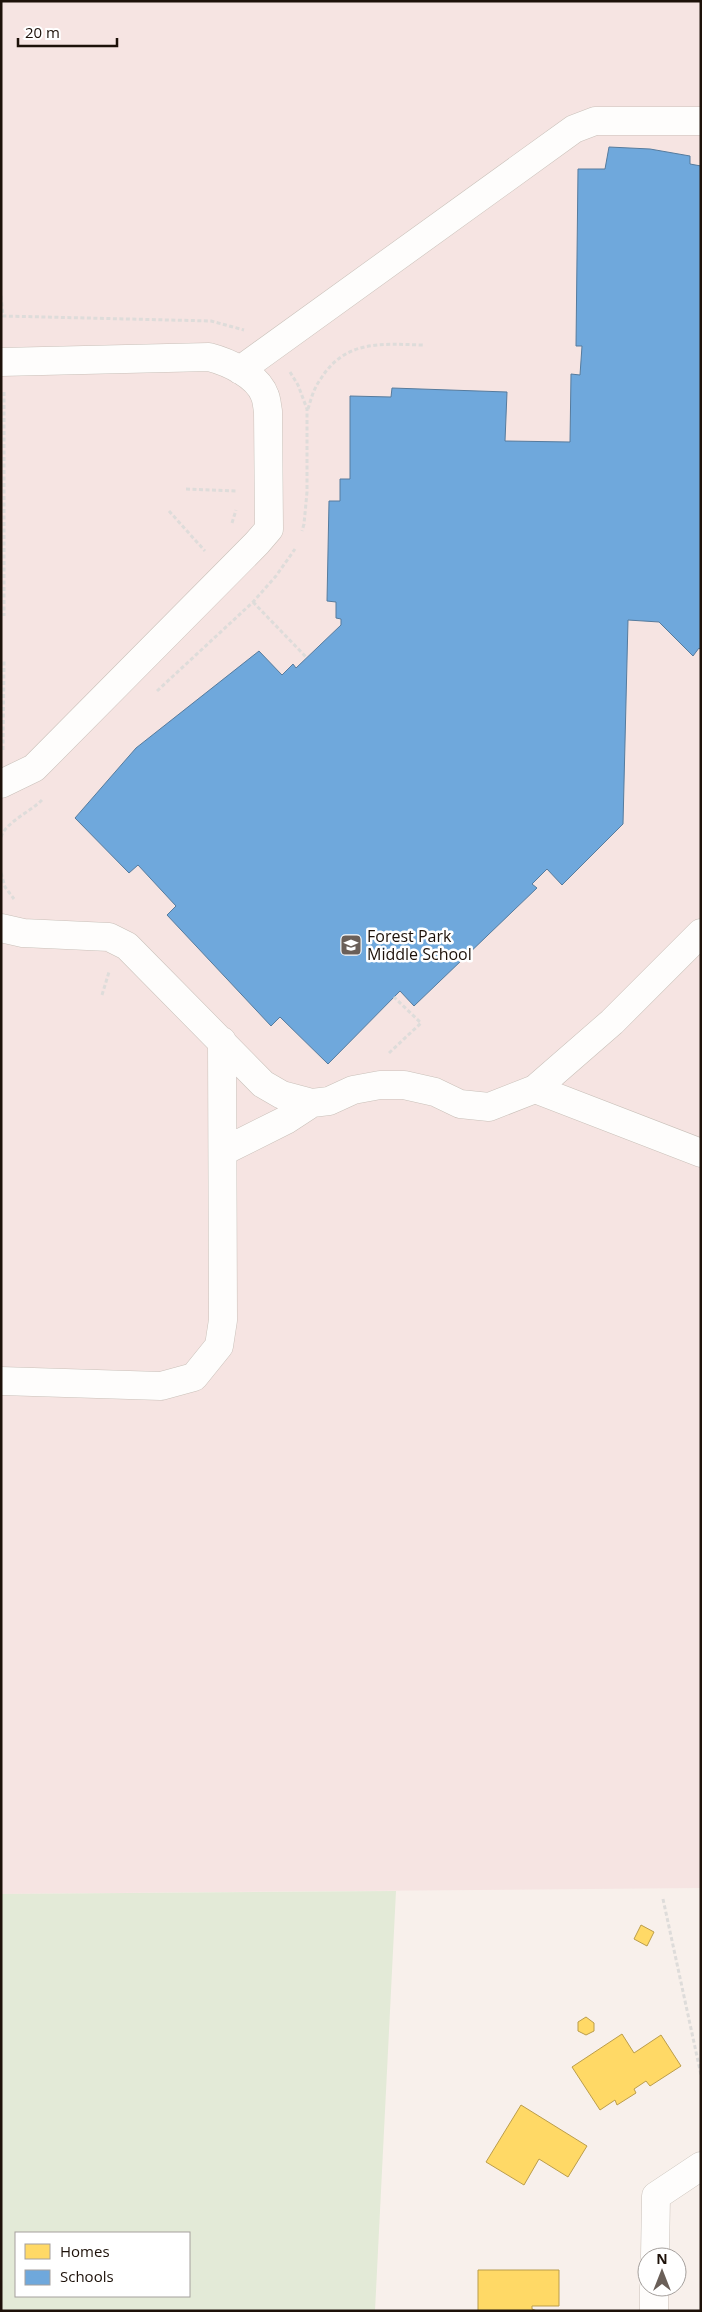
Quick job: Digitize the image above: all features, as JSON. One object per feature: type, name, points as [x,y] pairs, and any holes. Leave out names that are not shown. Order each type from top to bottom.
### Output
[{"type":"street","points":[[240,370],[574,129],[595,121],[701,121]]},
{"type":"street","points":[[1,784],[34,768],[257,544],[269,529],[268,412],[265,394],[252,379],[227,362],[209,357],[3,374]]},
{"type":"street","points":[[1,928],[23,933],[113,938],[127,946],[263,1084],[282,1094],[312,1103],[329,1101],[353,1090],[380,1085],[404,1085],[435,1092],[460,1104],[489,1107],[535,1088],[612,1022],[701,933]]},
{"type":"street","points":[[1,1381],[161,1386],[194,1377],[219,1346],[223,1320],[224,1151],[222,1041]]},
{"type":"street","points":[[535,1088],[701,1153]]},
{"type":"street","points":[[224,1151],[286,1120],[312,1103]]},
{"type":"street","points":[[655,2247],[656,2196],[701,2166]]},
{"type":"street","points":[[654,2297],[654,2311]]},
{"type":"path","points":[[1,296],[3,316],[211,321],[245,330],[259,338],[282,359],[298,385],[307,409],[306,492],[304,524],[301,533]]},
{"type":"path","points":[[307,409],[319,380],[337,359],[356,348],[380,344],[423,345]]},
{"type":"path","points":[[3,374],[4,616]]},
{"type":"path","points":[[186,489],[237,490],[236,510],[228,529]]},
{"type":"path","points":[[169,511],[205,552],[211,547]]},
{"type":"path","points":[[154,694],[252,602],[276,576],[294,552],[297,542]]},
{"type":"path","points":[[252,602],[306,658]]},
{"type":"path","points":[[3,751],[4,661]]},
{"type":"path","points":[[1,837],[4,829],[30,811],[43,799]]},
{"type":"path","points":[[1,873],[5,888],[17,902]]},
{"type":"path","points":[[385,1057],[421,1023],[394,997]]},
{"type":"path","points":[[663,1899],[701,2075]]},
{"type":"shaded area","name":"Forest Park Middle School","points":[[1,1],[701,1],[701,1888],[1,1894]]},
{"type":"green space","points":[[396,1891],[375,2311],[1,2311],[1,1894]]},
{"type":"building: Homes","points":[[641,1925],[654,1932],[647,1946],[634,1939]]},
{"type":"building: Homes","points":[[586,2017],[594,2023],[594,2031],[586,2035],[578,2031],[578,2022]]},
{"type":"building: Homes","points":[[622,2034],[634,2053],[661,2035],[681,2066],[650,2086],[646,2081],[634,2089],[636,2093],[617,2105],[615,2100],[600,2110],[572,2067]]},
{"type":"building: Homes","points":[[521,2105],[587,2146],[568,2177],[539,2159],[524,2185],[486,2162]]},
{"type":"building: Homes","points":[[478,2270],[559,2270],[559,2306],[532,2306],[532,2309],[537,2311],[478,2311]]},
{"type":"building: Schools","name":"Forest Park Middle School","points":[[609,147],[650,149],[690,156],[690,164],[701,166],[701,650],[699,648],[693,656],[659,622],[628,620],[623,824],[562,885],[547,869],[532,884],[537,888],[414,1006],[400,991],[328,1064],[280,1017],[271,1026],[167,915],[176,906],[138,865],[129,873],[75,818],[136,748],[259,651],[282,675],[293,664],[296,668],[341,625],[341,619],[336,618],[336,602],[327,601],[329,501],[340,501],[340,479],[350,479],[350,396],[391,397],[392,388],[507,392],[505,441],[570,442],[571,374],[580,375],[582,346],[576,346],[578,169],[605,169]]},
{"type":"place","name":"Forest Park Middle School","points":[[351,945]]}]
